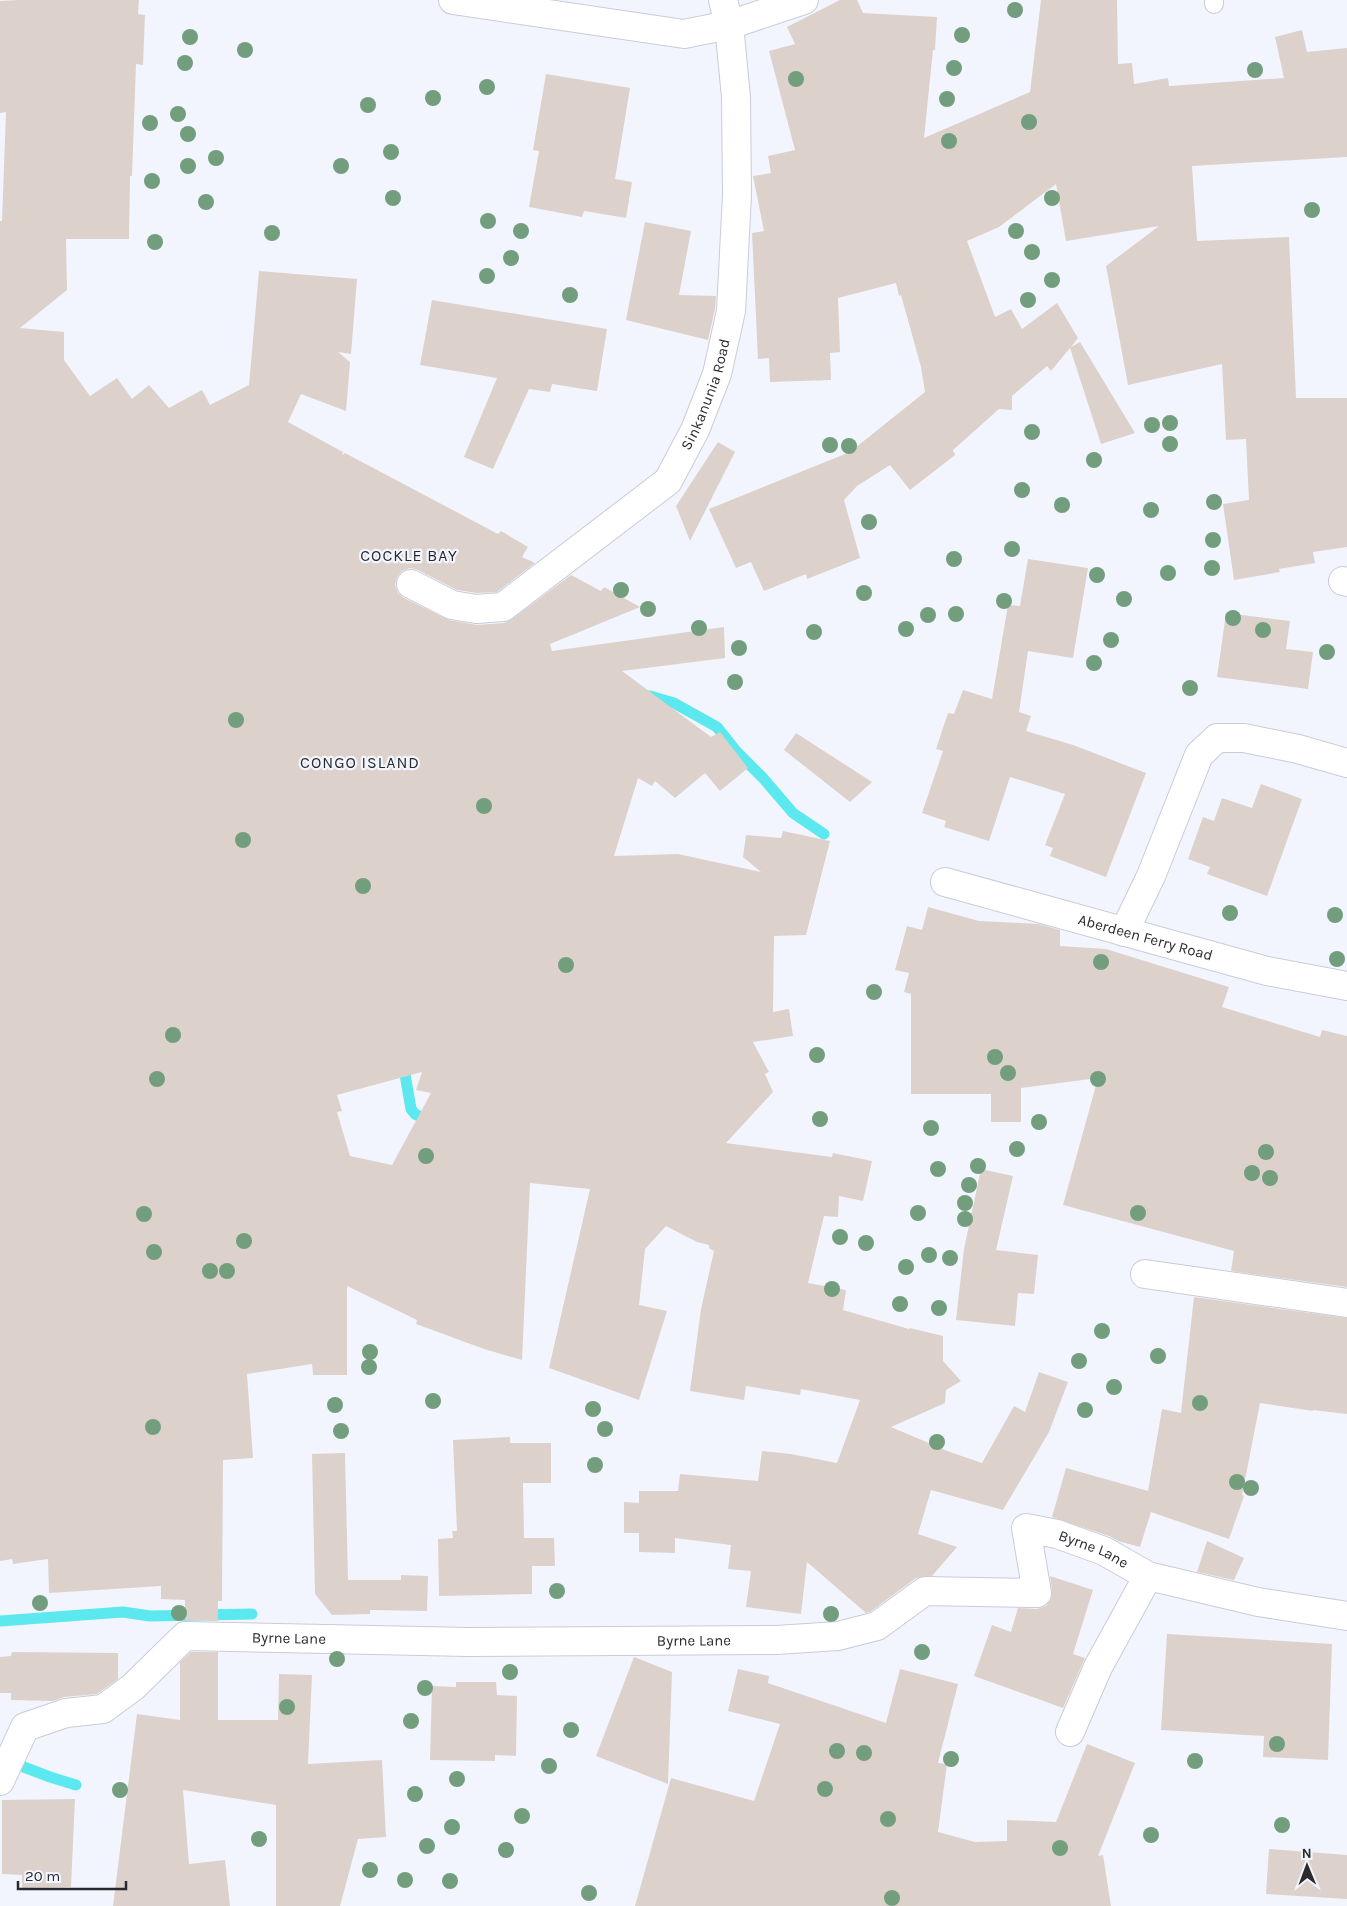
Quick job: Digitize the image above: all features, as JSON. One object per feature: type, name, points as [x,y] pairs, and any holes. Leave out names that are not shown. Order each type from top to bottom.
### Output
[{"type":"street","points":[[453,0],[684,34],[726,13],[804,0]]},
{"type":"street","name":"Sinkanunia Road","points":[[410,584],[452,605],[476,609],[503,607],[668,481],[695,430],[717,374],[731,311],[737,196],[736,97],[726,13]]},
{"type":"street","points":[[1124,932],[1151,876],[1198,755],[1217,738],[1244,738],[1298,749],[1347,763]]},
{"type":"street","name":"Aberdeen Ferry Road","points":[[945,882],[1267,971],[1347,986]]},
{"type":"street","points":[[1145,1274],[1347,1303]]},
{"type":"street","name":"Byrne Lane","points":[[0,1781],[25,1728],[66,1713],[104,1709],[133,1687],[185,1636],[468,1642],[776,1640],[838,1636],[877,1626],[925,1591],[1037,1593],[1026,1528],[1057,1534],[1104,1551],[1148,1576],[1258,1602],[1347,1616]]},
{"type":"street","points":[[1070,1732],[1098,1667],[1148,1576]]},
{"type":"building","points":[[139,0],[138,14],[145,15],[143,65],[136,64],[132,176],[130,176],[129,239],[66,239],[67,290],[20,328],[64,332],[64,360],[90,396],[117,378],[132,399],[149,385],[169,408],[202,390],[210,405],[249,385],[259,271],[357,279],[351,354],[338,352],[350,362],[346,411],[301,394],[288,422],[343,452],[342,455],[345,453],[498,534],[501,531],[528,547],[522,557],[535,563],[497,592],[477,593],[457,590],[418,570],[410,568],[402,571],[397,577],[395,585],[398,593],[404,598],[449,620],[477,625],[504,623],[571,575],[601,591],[604,587],[640,607],[550,644],[552,651],[724,627],[725,658],[622,671],[711,737],[720,732],[748,768],[720,791],[705,773],[675,798],[655,781],[652,786],[638,778],[614,856],[678,854],[761,872],[743,857],[746,835],[781,838],[783,831],[830,841],[806,935],[774,936],[773,1012],[789,1009],[793,1036],[753,1042],[769,1072],[765,1074],[773,1092],[726,1143],[832,1157],[833,1153],[872,1161],[863,1201],[839,1196],[838,1217],[824,1216],[808,1283],[846,1290],[843,1310],[909,1329],[943,1336],[943,1361],[961,1381],[946,1390],[945,1403],[891,1427],[950,1452],[982,1463],[1014,1406],[1025,1412],[1039,1372],[1068,1382],[1049,1432],[1003,1510],[931,1490],[918,1534],[957,1547],[932,1576],[916,1578],[870,1612],[866,1613],[807,1562],[801,1614],[746,1607],[751,1571],[728,1569],[731,1545],[675,1538],[675,1553],[639,1552],[639,1533],[624,1533],[624,1502],[639,1503],[639,1491],[678,1491],[680,1474],[758,1481],[762,1451],[791,1454],[837,1463],[860,1400],[801,1389],[800,1395],[746,1386],[744,1400],[690,1391],[701,1309],[714,1251],[709,1248],[709,1245],[697,1242],[666,1226],[645,1249],[639,1305],[667,1311],[639,1400],[549,1368],[590,1189],[530,1183],[522,1360],[484,1349],[416,1324],[417,1320],[347,1286],[347,1375],[313,1375],[312,1364],[247,1374],[253,1458],[223,1460],[222,1601],[218,1601],[218,1621],[185,1620],[185,1600],[161,1599],[161,1586],[49,1593],[48,1559],[13,1564],[12,1559],[0,1561],[0,221],[2,221],[6,112],[0,113],[0,1]],"holes":[[[422,1072],[416,1090],[431,1093],[392,1165],[350,1156],[337,1112],[342,1111],[337,1095]]]},
{"type":"building","points":[[840,0],[857,0],[863,13],[937,17],[935,50],[933,50],[924,138],[1030,92],[1041,0],[1117,0],[1118,64],[1132,63],[1134,84],[1168,78],[1169,86],[1284,78],[1275,37],[1302,30],[1307,52],[1347,48],[1347,157],[1192,166],[1197,241],[1289,237],[1296,398],[1347,398],[1347,547],[1313,552],[1315,563],[1279,569],[1280,572],[1234,580],[1223,504],[1249,500],[1246,439],[1226,440],[1222,364],[1128,385],[1106,266],[1159,226],[1066,241],[1056,184],[999,227],[967,241],[995,317],[1011,309],[1022,329],[1057,303],[1078,338],[1071,347],[1080,342],[1135,433],[1101,444],[1070,348],[1051,371],[1047,366],[1012,396],[1012,410],[999,409],[953,450],[955,455],[910,490],[890,465],[857,486],[844,500],[860,558],[807,579],[806,574],[764,591],[751,562],[736,568],[709,509],[850,452],[925,392],[921,367],[896,283],[838,298],[840,352],[830,353],[831,380],[770,382],[769,358],[758,359],[752,233],[764,231],[753,176],[771,173],[768,156],[795,150],[769,51],[795,44],[787,27]]},
{"type":"building","points":[[546,74],[630,88],[615,179],[632,182],[626,218],[584,211],[582,217],[529,207],[539,151],[533,150]]},
{"type":"building","points":[[645,222],[691,231],[679,295],[716,296],[708,340],[626,320]]},
{"type":"building","points":[[432,300],[607,329],[597,391],[552,384],[550,392],[529,389],[493,469],[464,457],[497,378],[420,365]]},
{"type":"building","points":[[718,442],[735,452],[690,541],[676,506]]},
{"type":"building","points":[[1028,559],[1088,568],[1073,658],[1028,651],[1019,712],[1031,716],[1026,731],[1073,745],[1146,773],[1106,877],[1050,856],[1053,848],[1045,845],[1065,794],[1010,777],[989,841],[944,827],[946,821],[922,813],[943,751],[936,749],[948,713],[954,714],[963,690],[992,699],[1008,605],[1020,606]]},
{"type":"building","points":[[1226,613],[1290,621],[1286,649],[1313,652],[1308,689],[1217,677]]},
{"type":"building","points":[[796,733],[872,782],[850,802],[784,750]]},
{"type":"building","points":[[1261,784],[1302,799],[1267,896],[1207,874],[1210,867],[1188,859],[1203,817],[1214,821],[1222,798],[1252,808]]},
{"type":"building","points":[[928,907],[979,921],[1039,924],[1060,930],[1060,946],[1106,949],[1229,987],[1222,1007],[1320,1037],[1322,1030],[1347,1036],[1347,1287],[1231,1271],[1234,1251],[1063,1205],[1098,1078],[1021,1088],[1021,1122],[991,1122],[991,1094],[911,1094],[911,994],[904,992],[909,973],[895,970],[907,926],[922,930]]},
{"type":"building","points":[[981,1169],[1013,1176],[996,1250],[1038,1255],[1034,1294],[1018,1293],[1015,1326],[956,1320],[964,1249]]},
{"type":"building","points":[[1194,1297],[1347,1318],[1347,1414],[1260,1403],[1242,1495],[1244,1496],[1229,1539],[1151,1512],[1140,1547],[1052,1517],[1066,1468],[1148,1491],[1162,1409],[1181,1413]]},
{"type":"building","points":[[510,1437],[510,1443],[551,1443],[551,1483],[523,1483],[524,1538],[554,1538],[555,1566],[532,1566],[532,1594],[439,1596],[438,1539],[453,1538],[452,1531],[457,1531],[453,1440]]},
{"type":"building","points":[[345,1453],[348,1580],[401,1580],[401,1575],[428,1576],[427,1611],[370,1610],[370,1614],[332,1615],[315,1594],[312,1454]]},
{"type":"building","points":[[1207,1541],[1244,1558],[1234,1580],[1197,1572]]},
{"type":"building","points":[[1050,1576],[1093,1590],[1073,1654],[1085,1658],[1063,1708],[974,1676],[992,1625],[1011,1632],[1018,1608],[1037,1609],[1046,1606],[1051,1599]]},
{"type":"building","points":[[1167,1634],[1332,1644],[1328,1760],[1263,1757],[1264,1736],[1161,1730]]},
{"type":"building","points":[[12,1652],[118,1653],[118,1679],[97,1694],[64,1697],[53,1701],[11,1700],[11,1693],[0,1693],[0,1657],[11,1656]]},
{"type":"building","points":[[191,1652],[218,1652],[218,1720],[278,1720],[279,1674],[312,1675],[308,1764],[382,1760],[386,1837],[358,1839],[340,1906],[276,1906],[276,1805],[183,1790],[189,1864],[225,1860],[230,1906],[113,1906],[137,1714],[180,1720],[180,1662]]},
{"type":"building","points":[[634,1657],[672,1672],[668,1784],[596,1756]]},
{"type":"building","points":[[738,1669],[769,1676],[768,1683],[886,1723],[900,1669],[958,1684],[938,1763],[947,1764],[938,1832],[975,1842],[1007,1841],[1007,1820],[1056,1822],[1087,1744],[1135,1763],[1098,1856],[1103,1855],[1111,1906],[635,1906],[671,1778],[754,1801],[780,1724],[728,1711]]},
{"type":"building","points":[[456,1682],[496,1682],[497,1695],[517,1696],[516,1756],[495,1755],[495,1761],[430,1760],[432,1686],[456,1687]]},
{"type":"building","points":[[75,1799],[71,1887],[22,1888],[22,1875],[2,1874],[2,1800]]},
{"type":"building","points":[[1269,1849],[1347,1855],[1347,1899],[1266,1894]]},
{"type":"waterway","points":[[645,697],[650,696],[674,703],[717,727],[736,751],[763,778],[793,813],[824,834]]},
{"type":"waterway","points":[[403,1063],[411,1109],[415,1114],[431,1122]]},
{"type":"waterway","points":[[0,1621],[123,1612],[150,1616],[252,1614]]},
{"type":"waterway","points":[[9,1769],[21,1766],[76,1785]]},
{"type":"district","name":"COCKLE BAY","points":[[409,555]]},
{"type":"district","name":"CONGO ISLAND","points":[[360,762]]}]
